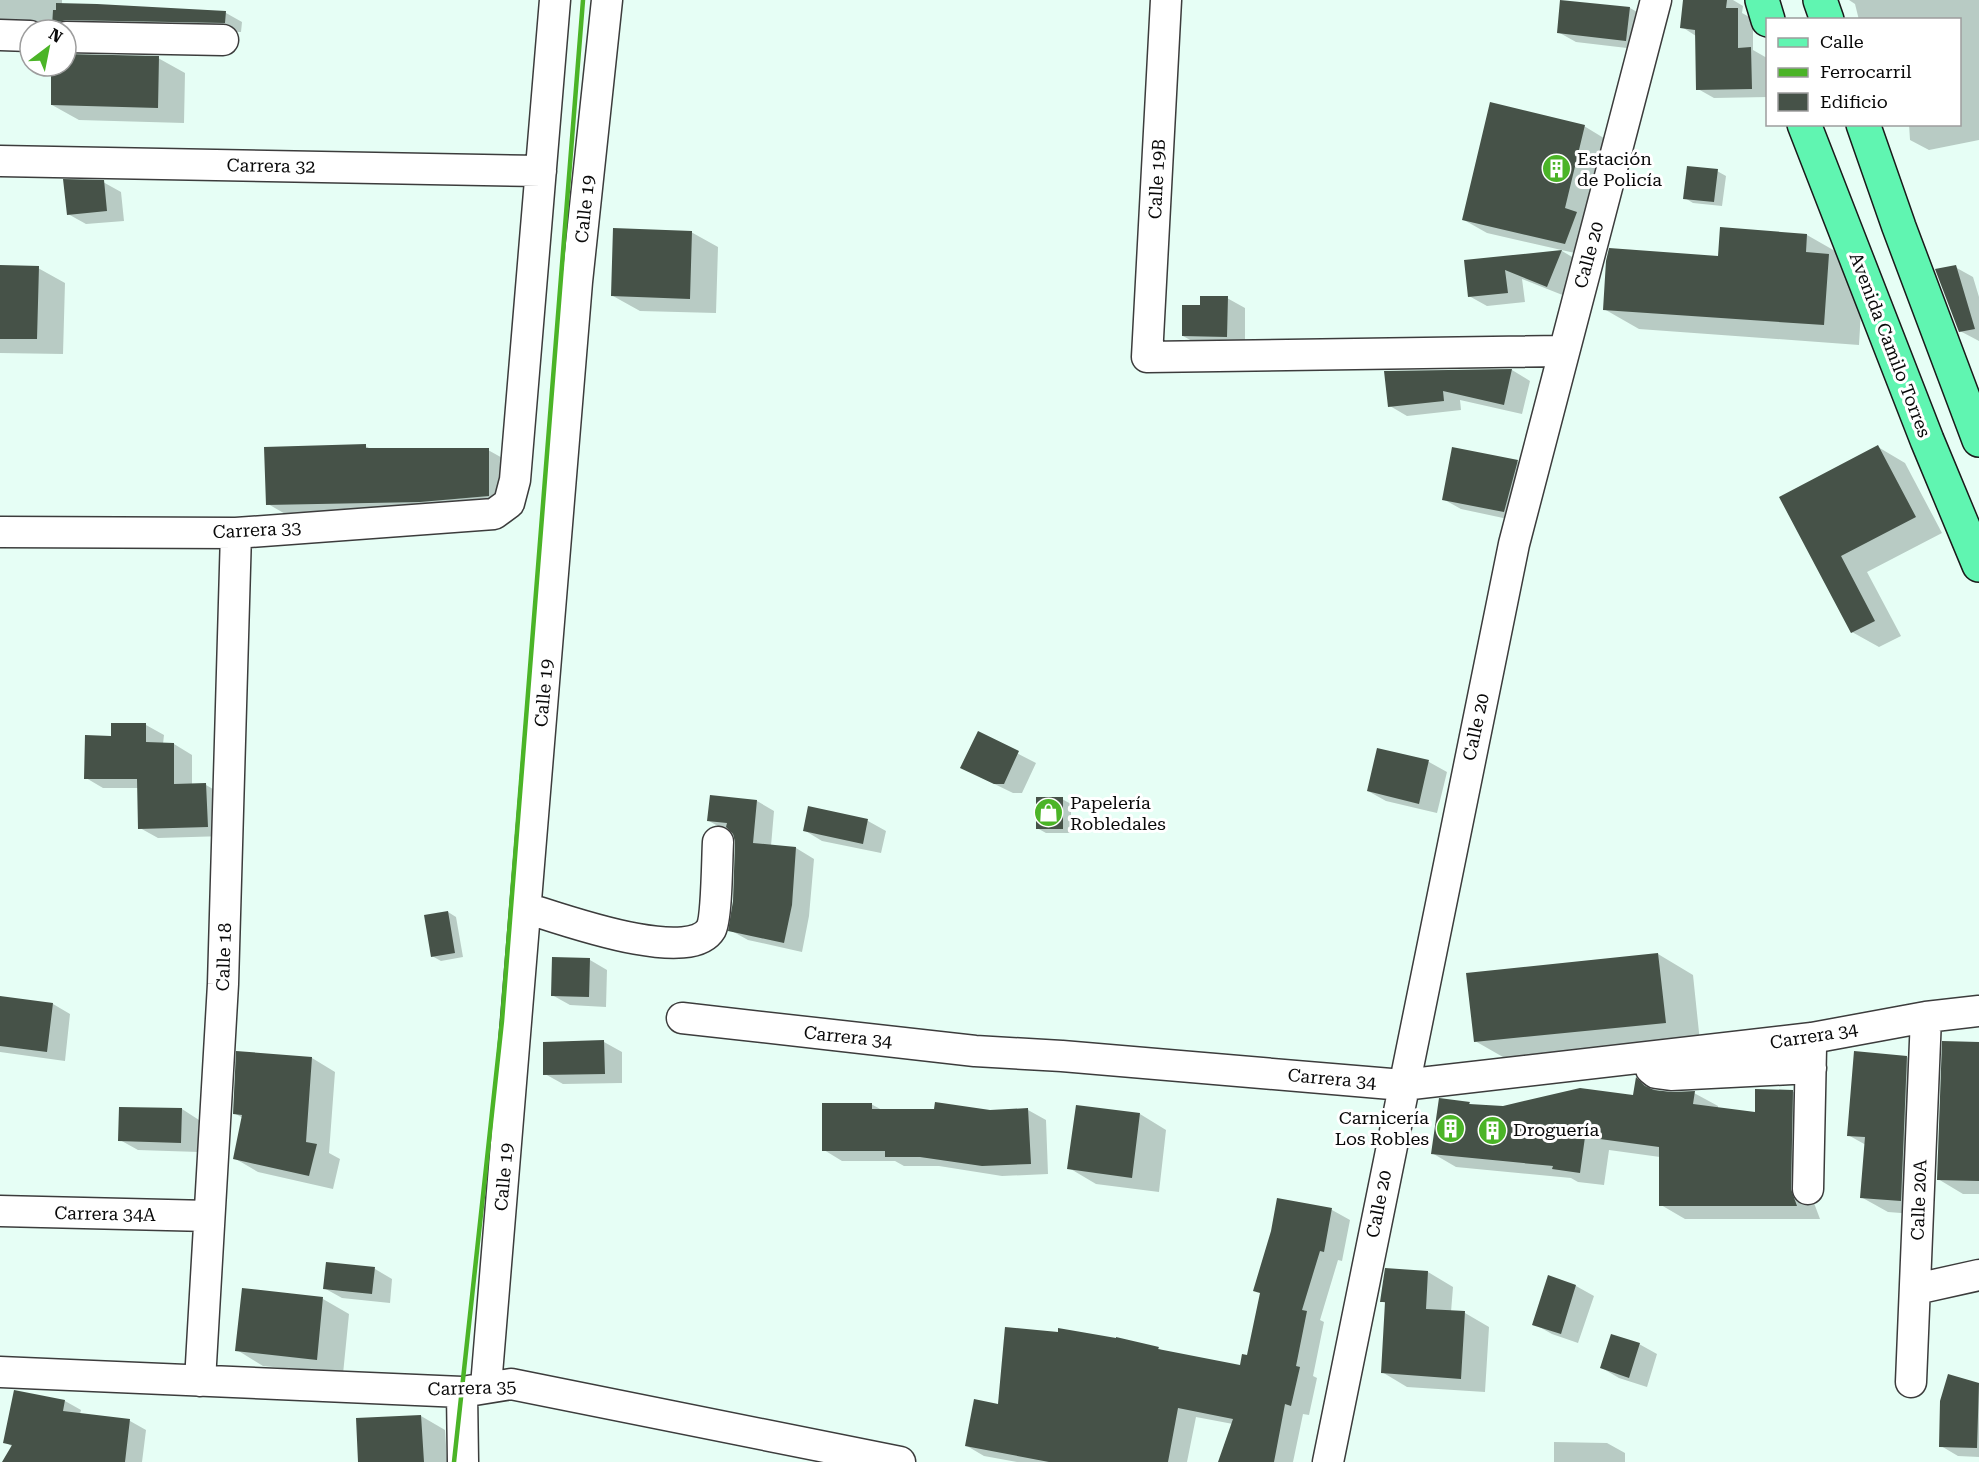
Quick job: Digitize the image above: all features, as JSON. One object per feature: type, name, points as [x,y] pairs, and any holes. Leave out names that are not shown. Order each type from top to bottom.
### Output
[{"type":"main road","points":[[1762,0],[1767,18]]},
{"type":"main road","points":[[1820,0],[1826,18]]},
{"type":"main road","name":"Avenida Camilo Torres","points":[[1805,126],[1979,565]]},
{"type":"main road","points":[[1864,126],[1979,440]]},
{"type":"street","points":[[541,171],[555,0]]},
{"type":"street","name":"Calle 19","points":[[464,1462],[474,1389],[526,908],[577,282],[607,0]]},
{"type":"street","name":"Calle 19B","points":[[1166,0],[1148,357],[1564,351]]},
{"type":"street","name":"Calle 20","points":[[1328,1462],[1514,544],[1656,0]]},
{"type":"street","points":[[0,35],[18,36]]},
{"type":"street","points":[[78,37],[223,40]]},
{"type":"street","name":"Carrera 32","points":[[0,161],[541,171]]},
{"type":"street","name":"Carrera 33","points":[[0,532],[236,533],[494,514],[509,503],[515,480],[541,171]]},
{"type":"street","name":"Calle 18","points":[[200,1381],[223,984],[236,533]]},
{"type":"street","points":[[526,908],[618,936],[655,942],[687,942],[701,937],[711,929],[715,909],[718,842]]},
{"type":"street","name":"Carrera 34","points":[[682,1018],[975,1051],[1403,1085],[1812,1038],[1926,1017],[1979,1011]]},
{"type":"street","name":"Calle 20A","points":[[1911,1382],[1926,1017]]},
{"type":"street","points":[[1808,1189],[1812,1038]]},
{"type":"street","points":[[1650,1057],[1652,1069],[1656,1073],[1671,1075],[1810,1068]]},
{"type":"street","name":"Carrera 34A","points":[[0,1211],[209,1216]]},
{"type":"street","points":[[1916,1289],[1979,1275]]},
{"type":"street","name":"Carrera 35","points":[[0,1372],[200,1381],[474,1389],[511,1384],[900,1462]]},
{"type":"building","points":[[1560,0],[1630,7],[1626,41],[1557,33]]},
{"type":"building","points":[[1683,0],[1727,0],[1726,8],[1738,8],[1738,48],[1751,47],[1752,89],[1696,90],[1695,30],[1680,28]]},
{"type":"building","points":[[56,3],[226,11],[225,23],[53,18],[53,10],[56,10]]},
{"type":"building","points":[[78,54],[159,56],[158,108],[51,105],[51,78],[78,78]]},
{"type":"building","points":[[1490,102],[1585,125],[1565,208],[1577,212],[1565,244],[1462,220]]},
{"type":"building","points":[[1687,166],[1718,169],[1714,202],[1683,199]]},
{"type":"building","points":[[63,179],[104,180],[107,211],[67,215]]},
{"type":"building","points":[[1720,227],[1807,234],[1806,252],[1829,254],[1824,325],[1603,310],[1609,248],[1718,256]]},
{"type":"building","points":[[613,228],[692,231],[690,299],[611,296]]},
{"type":"building","points":[[1562,250],[1547,287],[1505,270],[1508,293],[1468,297],[1464,260]]},
{"type":"building","points":[[0,265],[39,266],[37,339],[0,339]]},
{"type":"building","points":[[1956,265],[1975,329],[1959,332],[1935,269]]},
{"type":"building","points":[[1200,296],[1228,296],[1227,337],[1182,336],[1182,305],[1200,305]]},
{"type":"building","points":[[1512,369],[1504,405],[1443,391],[1444,401],[1388,407],[1384,371]]},
{"type":"building","points":[[366,444],[366,448],[489,448],[489,496],[420,502],[266,505],[264,447]]},
{"type":"building","points":[[1878,445],[1916,517],[1841,556],[1875,621],[1851,633],[1779,497]]},
{"type":"building","points":[[1452,447],[1518,460],[1504,512],[1442,500]]},
{"type":"building","points":[[111,723],[146,723],[146,742],[174,743],[174,784],[206,783],[208,827],[138,829],[137,779],[84,779],[85,735],[111,736]]},
{"type":"building","points":[[978,731],[1019,751],[1004,784],[994,784],[960,768]]},
{"type":"building","points":[[1377,748],[1429,760],[1419,804],[1367,791]]},
{"type":"building","points":[[710,795],[757,800],[753,843],[796,847],[792,905],[784,943],[728,931],[733,901],[735,842],[733,834],[726,827],[727,823],[707,821]]},
{"type":"building","name":"Papelería Robledales","points":[[1036,797],[1063,797],[1063,829],[1036,829]]},
{"type":"building","points":[[808,806],[868,819],[863,844],[803,831]]},
{"type":"building","points":[[448,911],[455,953],[431,957],[424,915]]},
{"type":"building","points":[[1658,953],[1666,1023],[1474,1042],[1466,973]]},
{"type":"building","points":[[552,957],[590,958],[589,997],[551,996]]},
{"type":"building","points":[[0,996],[53,1003],[47,1052],[0,1046]]},
{"type":"building","points":[[604,1040],[605,1074],[543,1075],[543,1042]]},
{"type":"building","points":[[1942,1041],[1979,1042],[1979,1181],[1937,1180]]},
{"type":"building","points":[[236,1051],[312,1057],[306,1142],[317,1144],[309,1176],[233,1159],[242,1115],[233,1114]]},
{"type":"building","points":[[1854,1051],[1907,1056],[1901,1201],[1860,1198],[1865,1137],[1847,1136]]},
{"type":"building","points":[[1636,1077],[1645,1086],[1654,1090],[1695,1091],[1693,1104],[1755,1112],[1755,1089],[1793,1090],[1791,1189],[1797,1206],[1659,1206],[1659,1147],[1585,1137],[1580,1173],[1552,1169],[1553,1166],[1431,1154],[1439,1098],[1470,1102],[1469,1104],[1503,1106],[1580,1088],[1633,1095]]},
{"type":"building","points":[[935,1102],[990,1110],[1028,1108],[1031,1164],[982,1166],[920,1157],[885,1157],[885,1151],[822,1151],[822,1103],[872,1103],[872,1109],[934,1109]]},
{"type":"building","points":[[1076,1105],[1140,1113],[1132,1178],[1067,1169]]},
{"type":"building","points":[[119,1107],[182,1108],[181,1143],[118,1141]]},
{"type":"building","points":[[1277,1198],[1332,1208],[1324,1252],[1320,1251],[1302,1310],[1307,1311],[1296,1366],[1300,1367],[1291,1406],[1285,1404],[1274,1462],[1218,1462],[1233,1419],[1178,1408],[1168,1462],[1049,1462],[965,1446],[974,1399],[998,1404],[1005,1327],[1058,1332],[1058,1328],[1116,1337],[1159,1347],[1158,1349],[1240,1365],[1242,1354],[1247,1355],[1260,1293],[1253,1291],[1271,1231]]},
{"type":"building","points":[[326,1262],[375,1267],[372,1294],[323,1289]]},
{"type":"building","points":[[1385,1268],[1428,1271],[1426,1309],[1465,1311],[1461,1379],[1381,1373],[1385,1302],[1380,1302]]},
{"type":"building","points":[[1548,1275],[1576,1285],[1561,1334],[1532,1325]]},
{"type":"building","points":[[242,1288],[323,1297],[317,1360],[235,1351]]},
{"type":"building","points":[[1611,1334],[1640,1343],[1629,1378],[1600,1368]]},
{"type":"building","points":[[1948,1374],[1979,1383],[1977,1448],[1939,1447],[1940,1401]]},
{"type":"building","points":[[14,1390],[65,1400],[63,1411],[130,1419],[125,1462],[2,1462],[12,1445],[3,1443]]},
{"type":"building","points":[[421,1415],[424,1462],[358,1462],[356,1418]]},
{"type":"railway","points":[[454,1462],[502,1021],[583,0]]},
{"type":"place","name":"Estación de Policía","points":[[1556,169]]},
{"type":"place","name":"Papelería Robledales","points":[[1049,813]]},
{"type":"place","name":"Carnicería Los Robles","points":[[1450,1128]]},
{"type":"place","name":"Droguería","points":[[1492,1130]]}]
